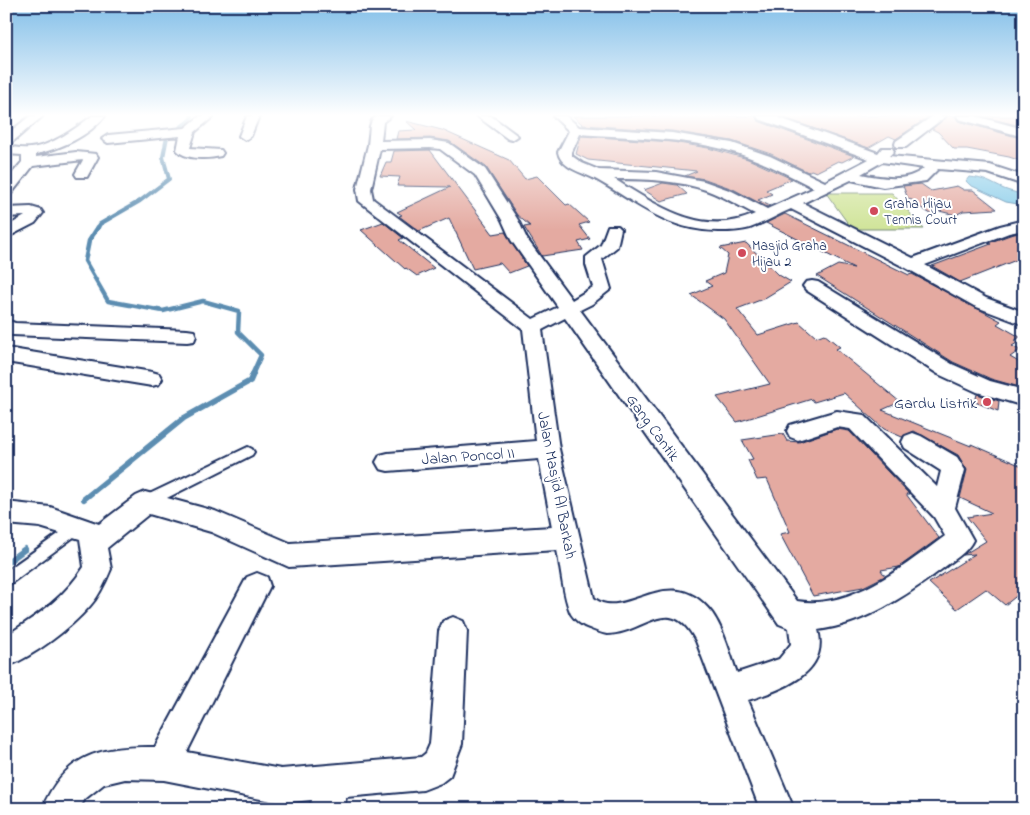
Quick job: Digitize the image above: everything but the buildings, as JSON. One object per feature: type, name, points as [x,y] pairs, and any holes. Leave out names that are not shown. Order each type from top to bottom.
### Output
[{"type":"street","points":[[19,154],[29,157],[91,157],[82,174]]},
{"type":"street","points":[[7,190],[29,157],[35,154]]},
{"type":"street","points":[[372,154],[364,189],[366,201],[532,327],[586,300],[602,289],[603,284],[593,262],[594,257],[609,246],[613,229]]},
{"type":"street","name":"Gang Cantik","points":[[455,154],[480,172],[510,220],[519,240],[789,614],[801,619]]},
{"type":"street","points":[[566,154],[572,162],[681,222],[732,227],[744,225],[793,204],[883,155],[985,161],[1024,172]]},
{"type":"street","points":[[754,154],[825,188]]},
{"type":"street","points":[[883,155],[935,165],[990,169],[1024,181]]},
{"type":"street","points":[[849,175],[883,183],[921,178],[935,165]]},
{"type":"street","points":[[596,174],[662,178],[704,185],[728,194],[768,215]]},
{"type":"street","points":[[793,204],[912,264],[980,302],[1024,319]]},
{"type":"street","points":[[6,213],[31,211],[36,213],[30,220],[6,233]]},
{"type":"street","points":[[912,264],[1006,229],[1024,226]]},
{"type":"street","points":[[812,286],[945,369],[984,387],[1024,398]]},
{"type":"street","name":"Jalan Masjid Al Barkah","points":[[532,327],[548,449],[582,606],[589,614],[609,622],[657,605],[678,604],[689,609],[703,626],[765,775],[777,809]]},
{"type":"street","points":[[8,333],[187,336]]},
{"type":"street","points":[[6,355],[152,379]]},
{"type":"street","points":[[729,692],[776,676],[789,669],[805,649],[805,635],[801,619],[811,619],[847,610],[907,579],[960,540],[943,508],[856,421],[837,419],[798,431]]},
{"type":"street","points":[[913,442],[949,464],[953,470],[943,508]]},
{"type":"street","name":"Jalan Poncol II","points":[[388,462],[548,449]]},
{"type":"street","points":[[86,534],[145,503],[215,522],[289,555],[566,538]]},
{"type":"street","points":[[6,513],[34,514],[54,518],[86,534],[98,569],[81,596],[53,622],[6,653]]},
{"type":"street","points":[[164,764],[257,586]]},
{"type":"street","points":[[59,809],[73,788],[96,769],[125,762],[164,764],[329,795],[419,775],[436,768],[444,754],[446,744],[453,631]]},
{"type":"lane","points":[[145,503],[248,452]]},
{"type":"lane","points":[[6,580],[86,534]]},
{"type":"green space","name":"Graha Hijau Tennis Court","points":[[826,193],[892,193],[924,229],[852,229]]},
{"type":"water","points":[[969,177],[983,180],[1024,196],[1024,205],[1006,202],[970,185],[966,181]]},
{"type":"waterway","points":[[97,229],[100,224],[140,201],[169,179],[164,154]]},
{"type":"waterway","points":[[98,227],[89,241],[85,261],[108,301],[163,311],[203,301],[239,311],[238,332],[261,355],[252,375]]},
{"type":"waterway","points":[[84,499],[184,418],[250,381],[253,374]]},
{"type":"waterway","points":[[6,563],[25,549]]},
{"type":"place","name":"Graha Hijau Tennis Court","points":[[874,211]]},
{"type":"place","name":"Masjid Graha Hijau 2","points":[[742,253]]},
{"type":"place","name":"Gardu Listrik","points":[[987,402]]}]
